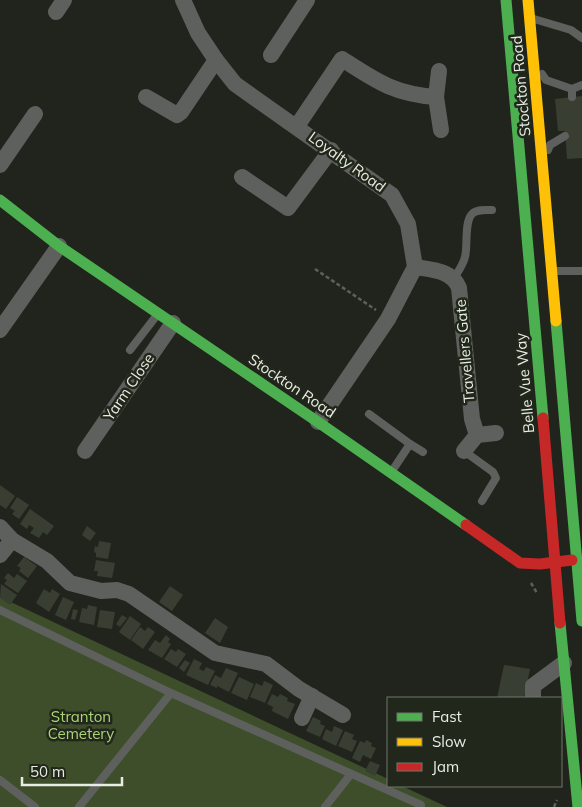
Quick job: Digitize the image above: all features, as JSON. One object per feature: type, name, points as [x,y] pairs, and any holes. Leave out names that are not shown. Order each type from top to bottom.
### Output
[{"type":"main road","name":"Belle Vue Way","points":[[506,0],[556,562],[564,663],[568,752]]},
{"type":"main road","name":"Stockton Road","points":[[528,0],[582,621]]},
{"type":"main road","name":"Stockton Road","points":[[0,200],[59,246],[520,562],[532,565],[577,559]]},
{"type":"main road","points":[[568,752],[578,807]]},
{"type":"street","name":"Loyalty Road","points":[[183,0],[198,32],[216,60],[235,84],[392,195],[408,224],[415,267]]},
{"type":"street","points":[[271,55],[281,25],[306,0]]},
{"type":"street","points":[[296,126],[342,59],[392,88],[414,95],[436,97]]},
{"type":"street","points":[[146,97],[177,115],[181,112],[216,60]]},
{"type":"street","points":[[440,71],[436,97],[441,130]]},
{"type":"street","points":[[0,165],[35,114]]},
{"type":"street","points":[[242,177],[288,208],[330,150]]},
{"type":"street","points":[[0,330],[59,246]]},
{"type":"street","points":[[318,422],[388,318],[415,267]]},
{"type":"street","name":"Travellers Gate","points":[[415,267],[443,272],[454,278],[459,288],[472,419],[477,435]]},
{"type":"street","name":"Yarm Close","points":[[86,451],[173,323]]},
{"type":"street","points":[[464,451],[477,435],[496,434]]},
{"type":"street","points":[[0,527],[12,540],[42,557],[70,583],[101,591],[117,590],[129,594],[215,653],[266,664],[343,715]]},
{"type":"street","points":[[0,555],[12,540]]},
{"type":"street","points":[[534,697],[533,686],[564,663]]},
{"type":"street","points":[[302,718],[312,696]]},
{"type":"lane","points":[[530,18],[571,30],[582,38]]},
{"type":"lane","points":[[534,65],[546,80],[572,93],[582,85]]},
{"type":"lane","points":[[542,162],[550,145],[565,136]]},
{"type":"lane","points":[[454,278],[464,262],[467,250],[469,220],[476,212],[492,210]]},
{"type":"lane","points":[[552,271],[582,271]]},
{"type":"lane","points":[[130,350],[158,313]]},
{"type":"lane","points":[[369,414],[422,452]]},
{"type":"lane","points":[[391,473],[410,444]]},
{"type":"lane","points":[[464,451],[493,472],[496,478],[482,501]]},
{"type":"lane","points":[[0,620],[3,611],[171,692],[421,807]]},
{"type":"lane","points":[[79,807],[171,692]]},
{"type":"lane","points":[[325,807],[351,774]]},
{"type":"lane","points":[[0,780],[35,807]]},
{"type":"path","points":[[315,269],[388,318]]},
{"type":"green space","name":"Stranton Cemetery","points":[[0,597],[387,779],[387,787],[404,787],[447,807],[0,807]]},
{"type":"building","points":[[582,96],[582,158],[567,159],[565,131],[558,131],[555,99]]},
{"type":"building","points":[[0,485],[15,496],[6,509],[0,505]]},
{"type":"building","points":[[17,497],[29,505],[19,519],[12,514],[15,511],[10,508]]},
{"type":"building","points":[[30,509],[54,526],[47,535],[43,532],[39,538],[30,533],[34,528],[29,525],[27,529],[20,524]]},
{"type":"building","points":[[87,526],[96,533],[90,541],[82,535]]},
{"type":"building","points":[[99,541],[111,543],[108,559],[96,557],[94,552],[95,546],[98,547]]},
{"type":"building","points":[[24,557],[37,566],[28,578],[19,571],[21,568],[17,566]]},
{"type":"building","points":[[96,560],[115,563],[112,578],[97,576],[98,571],[94,571]]},
{"type":"building","points":[[8,573],[14,578],[17,574],[27,581],[18,593],[4,584],[7,580],[4,578]]},
{"type":"building","points":[[1,584],[17,595],[10,605],[0,598]]},
{"type":"building","points":[[170,586],[183,595],[172,611],[159,602]]},
{"type":"building","points":[[44,589],[50,593],[52,589],[60,594],[49,612],[36,603]]},
{"type":"building","points":[[63,597],[74,602],[66,620],[55,615]]},
{"type":"building","points":[[88,605],[97,607],[94,625],[79,622],[82,608],[87,609]]},
{"type":"building","points":[[73,609],[78,610],[75,620],[71,619]]},
{"type":"building","points":[[100,610],[115,612],[112,629],[97,627]]},
{"type":"building","points":[[122,615],[127,618],[120,627],[116,624]]},
{"type":"building","points":[[130,616],[141,624],[130,640],[119,632]]},
{"type":"building","points":[[215,618],[228,627],[220,643],[205,633]]},
{"type":"building","points":[[140,627],[145,631],[148,627],[155,632],[143,649],[131,640]]},
{"type":"building","points":[[166,635],[170,639],[168,642],[171,644],[162,658],[148,650],[155,640],[160,643]]},
{"type":"building","points":[[171,649],[176,652],[178,649],[186,654],[177,667],[164,659]]},
{"type":"building","points":[[194,659],[202,663],[199,669],[204,671],[206,667],[215,671],[208,685],[186,675]]},
{"type":"building","points":[[185,660],[190,663],[184,672],[179,668]]},
{"type":"building","points":[[504,665],[530,669],[524,697],[497,697]]},
{"type":"building","points":[[226,668],[238,673],[229,692],[210,685],[215,675],[221,678]]},
{"type":"building","points":[[239,677],[254,684],[247,700],[231,693]]},
{"type":"building","points":[[264,681],[273,685],[265,703],[250,697],[256,683],[262,686]]},
{"type":"building","points":[[272,694],[278,697],[280,694],[288,698],[287,701],[295,704],[288,719],[272,711],[273,707],[267,704]]},
{"type":"building","points":[[313,717],[321,721],[320,724],[325,726],[320,737],[306,731]]},
{"type":"building","points":[[334,726],[343,730],[336,746],[322,739],[326,729],[332,732]]},
{"type":"building","points":[[345,731],[354,735],[352,739],[357,741],[352,752],[338,746]]},
{"type":"building","points":[[366,740],[372,743],[371,746],[376,748],[371,759],[363,755],[360,762],[352,758],[360,741],[365,743]]},
{"type":"building","points":[[370,761],[380,765],[375,776],[365,771]]},
{"type":"traffic: fast","points":[[506,0],[543,418]]},
{"type":"traffic: fast","points":[[0,200],[59,246],[466,525]]},
{"type":"traffic: fast","points":[[556,321],[582,621]]},
{"type":"traffic: fast","points":[[560,623],[578,807]]},
{"type":"traffic: slow","points":[[528,0],[556,321]]},
{"type":"traffic: jam","points":[[543,418],[560,623]]},
{"type":"traffic: jam","points":[[466,525],[520,563],[540,564],[572,560]]}]
